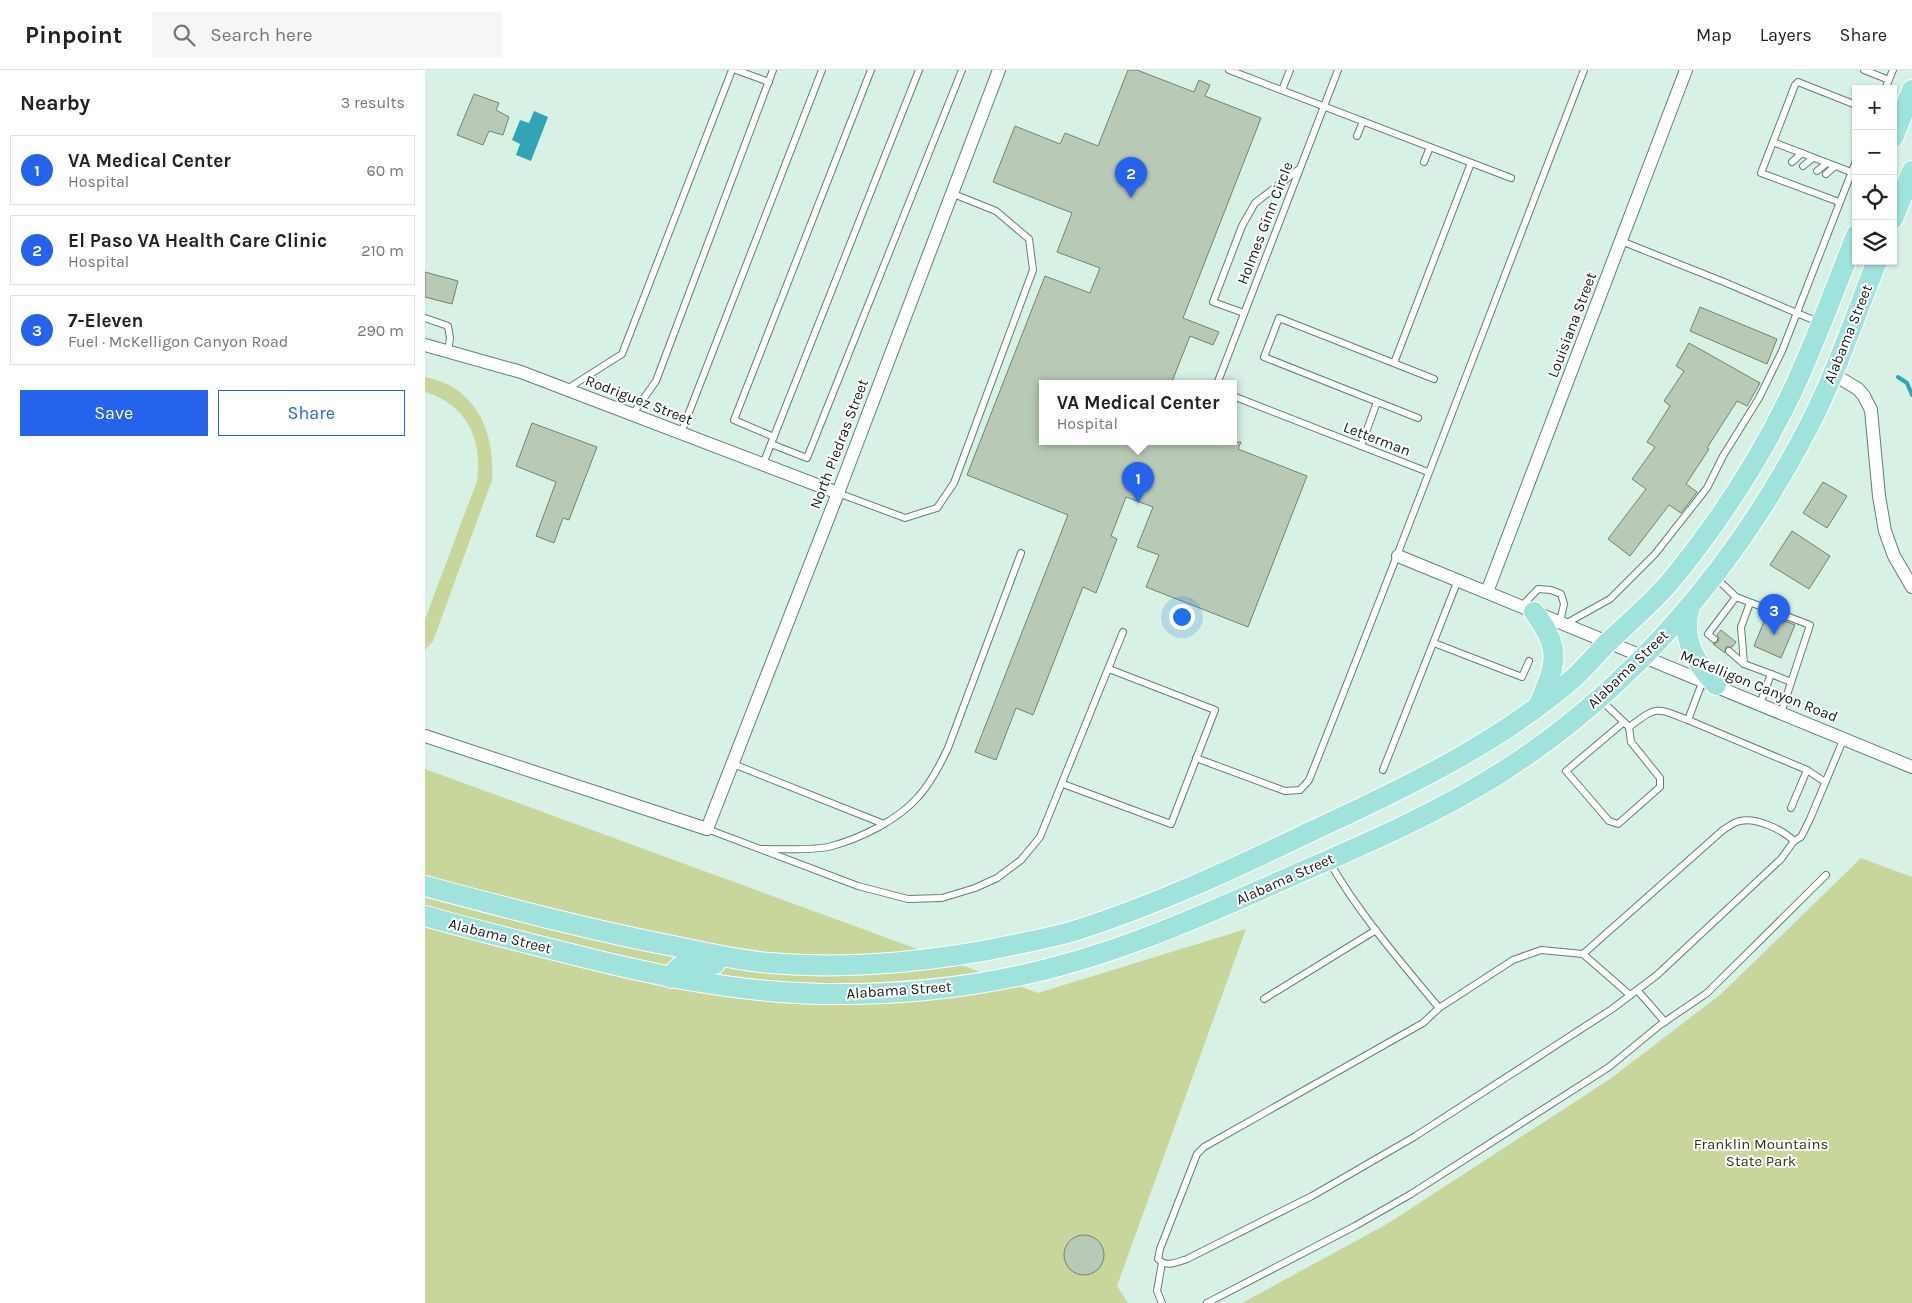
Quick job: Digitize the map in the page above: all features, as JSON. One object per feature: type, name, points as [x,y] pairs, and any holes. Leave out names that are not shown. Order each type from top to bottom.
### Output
[{"type":"main road","points":[[1896,130],[1912,90]]},
{"type":"main road","points":[[1897,209],[1912,171]]},
{"type":"main road","name":"Alabama Street","points":[[425,886],[632,938],[728,957],[770,963],[824,964],[922,960],[992,950],[1069,932],[1124,914],[1196,885],[1357,810],[1437,769],[1500,732],[1539,705],[1577,675],[1608,642],[1665,588],[1723,512],[1792,392],[1852,245]]},
{"type":"main road","name":"Alabama Street","points":[[425,916],[671,978],[761,991],[873,994],[935,989],[1022,975],[1106,951],[1165,930],[1408,824],[1459,798],[1499,774],[1546,741],[1599,698],[1643,656],[1690,606],[1746,532],[1776,485],[1809,425],[1833,374],[1875,265]]},
{"type":"main road","points":[[1690,606],[1686,630],[1688,644],[1710,683]]},
{"type":"main road","points":[[1528,609],[1546,627],[1554,650],[1554,665],[1550,680],[1539,705]]},
{"type":"main road","points":[[671,978],[674,970],[679,966],[691,963],[714,964],[728,957]]},
{"type":"street","name":"North Piedras Street","points":[[707,829],[838,493],[999,70]]},
{"type":"street","name":"Louisiana Street","points":[[1487,592],[1687,70]]},
{"type":"street","name":"Rodriguez Street","points":[[425,345],[521,372],[838,493]]},
{"type":"street","points":[[1833,374],[1858,390],[1864,396],[1871,410],[1879,496],[1885,531],[1894,556],[1912,587]]},
{"type":"street","name":"McKelligon Canyon Road","points":[[1398,556],[1912,767]]},
{"type":"street","points":[[425,736],[707,829]]},
{"type":"lane","points":[[566,390],[622,354],[732,70]]},
{"type":"lane","points":[[735,70],[769,82]]},
{"type":"lane","points":[[632,415],[656,381],[773,70]]},
{"type":"lane","points":[[681,433],[821,70]]},
{"type":"lane","points":[[774,437],[734,420],[871,70]]},
{"type":"lane","points":[[763,464],[919,70]]},
{"type":"lane","points":[[771,444],[807,458],[962,70]]},
{"type":"lane","points":[[1229,70],[1511,178]]},
{"type":"lane","points":[[1282,90],[1290,70]]},
{"type":"lane","name":"Holmes Ginn Circle","points":[[1219,380],[1338,70]]},
{"type":"lane","points":[[1197,758],[1285,791],[1300,790],[1309,780],[1398,556],[1428,472],[1584,70]]},
{"type":"lane","points":[[1864,70],[1889,80]]},
{"type":"lane","points":[[1887,85],[1893,70]]},
{"type":"lane","points":[[1839,202],[1761,173],[1795,85],[1798,82],[1852,102]]},
{"type":"lane","points":[[1357,136],[1363,121]]},
{"type":"lane","points":[[1563,623],[1610,599],[1655,554],[1707,488],[1723,456],[1759,398],[1797,314],[1851,172],[1773,142]]},
{"type":"lane","points":[[1424,162],[1430,147]]},
{"type":"lane","points":[[1792,162],[1802,153]]},
{"type":"lane","points":[[1803,166],[1813,158]]},
{"type":"lane","points":[[1394,363],[1471,163]]},
{"type":"lane","points":[[1817,171],[1827,163]]},
{"type":"lane","points":[[1826,174],[1835,166]]},
{"type":"lane","points":[[1244,313],[1213,302],[1242,226],[1255,203],[1299,170]]},
{"type":"lane","points":[[1774,178],[1781,172]]},
{"type":"lane","points":[[1786,182],[1792,176]]},
{"type":"lane","points":[[1799,187],[1806,181]]},
{"type":"lane","points":[[1809,191],[1815,185]]},
{"type":"lane","points":[[838,493],[905,518],[937,508],[954,483],[1033,270],[1029,239],[996,211],[951,193]]},
{"type":"lane","points":[[1621,241],[1821,324]]},
{"type":"lane","points":[[425,318],[448,326],[451,338],[448,351]]},
{"type":"lane","points":[[1419,418],[1263,357],[1279,318],[1434,378]]},
{"type":"lane","name":"Letterman","points":[[1237,398],[1428,472]]},
{"type":"lane","points":[[1361,446],[1377,402]]},
{"type":"lane","points":[[759,850],[831,847],[869,832],[895,818],[918,797],[948,748],[1021,553]]},
{"type":"lane","points":[[1714,576],[1735,597],[1810,626],[1781,712]]},
{"type":"lane","points":[[1383,770],[1458,580]]},
{"type":"lane","points":[[1528,609],[1539,589],[1551,590],[1561,594],[1564,604],[1563,623]]},
{"type":"lane","points":[[1714,639],[1708,634],[1735,597]]},
{"type":"lane","points":[[1744,664],[1741,627],[1750,603]]},
{"type":"lane","points":[[707,829],[858,886],[907,900],[942,898],[975,888],[997,878],[1021,860],[1040,837],[1123,632]]},
{"type":"lane","points":[[1434,643],[1522,678],[1529,661]]},
{"type":"lane","points":[[1729,651],[1744,664],[1791,682]]},
{"type":"lane","points":[[1063,784],[1171,824],[1215,710],[1109,669]]},
{"type":"lane","points":[[1760,704],[1771,674]]},
{"type":"lane","points":[[1688,720],[1710,683]]},
{"type":"lane","points":[[1599,698],[1626,725],[1631,742],[1661,778],[1660,787],[1618,824],[1609,821],[1566,771],[1626,725],[1652,711],[1662,710],[1688,720],[1807,770],[1825,782]]},
{"type":"lane","points":[[1630,995],[1583,954],[1541,950],[1513,960],[1439,1008],[1423,1023],[1204,1148],[1197,1154],[1160,1249],[1158,1259],[1162,1263],[1170,1264],[1187,1259],[1312,1196],[1414,1137],[1554,1048],[1630,995],[1657,975],[1781,859],[1794,841],[1801,837],[1843,738]]},
{"type":"lane","points":[[733,764],[884,824]]},
{"type":"lane","points":[[1791,808],[1807,770]]},
{"type":"lane","points":[[1583,954],[1723,830],[1740,821],[1755,821],[1785,833],[1794,841]]},
{"type":"lane","points":[[1329,859],[1341,882],[1376,930],[1439,1008]]},
{"type":"lane","points":[[1207,1303],[1355,1226],[1411,1194],[1609,1067],[1665,1022],[1707,993],[1826,875]]},
{"type":"lane","points":[[1264,998],[1376,930]]},
{"type":"lane","points":[[1637,990],[1665,1022]]},
{"type":"lane","points":[[1162,1263],[1157,1291],[1162,1303]]},
{"type":"green space","points":[[425,377],[443,382],[458,391],[470,401],[479,414],[486,429],[490,445],[492,480],[433,641],[425,650],[425,619],[477,481],[478,466],[477,451],[469,426],[452,405],[425,392]]},
{"type":"green space","points":[[425,769],[1038,993],[1246,929],[1117,1286],[1128,1303],[425,1303]]},
{"type":"green space","name":"Franklin Mountains State Park","points":[[1861,858],[1912,877],[1912,1303],[1242,1303],[1387,1224],[1610,1079],[1721,994]]},
{"type":"water","points":[[534,111],[548,117],[531,161],[516,155],[520,144],[512,140],[520,120],[529,123]]},
{"type":"building","points":[[1128,70],[1137,70],[1194,92],[1199,80],[1210,85],[1205,96],[1261,118],[1183,318],[1219,332],[1213,345],[1190,336],[1173,380],[1039,380],[1039,445],[1237,445],[1237,442],[1241,442],[1238,449],[1307,476],[1248,627],[1146,587],[1159,555],[1137,547],[1153,507],[1126,497],[1111,536],[1117,539],[1096,593],[1083,587],[1033,715],[1016,708],[996,760],[975,752],[1068,515],[967,475],[1045,276],[1090,293],[1100,268],[1057,252],[1072,213],[993,182],[1015,126],[1060,144],[1065,133],[1098,146]]},
{"type":"building","points":[[474,94],[499,103],[496,110],[509,117],[503,135],[489,131],[483,145],[457,135]]},
{"type":"building","points":[[425,272],[458,281],[452,304],[425,297]]},
{"type":"building","points":[[1700,307],[1777,339],[1767,364],[1690,331]]},
{"type":"building","points":[[1689,343],[1760,383],[1747,406],[1737,401],[1686,484],[1697,492],[1695,495],[1681,513],[1669,505],[1630,556],[1608,539],[1646,489],[1632,479],[1655,447],[1647,442],[1670,406],[1664,401],[1684,371],[1676,366]]},
{"type":"building","points":[[532,423],[597,447],[569,520],[563,518],[554,543],[536,536],[556,482],[516,466]]},
{"type":"building","points":[[1823,482],[1847,496],[1827,528],[1803,513]]},
{"type":"building","points":[[1792,531],[1830,556],[1809,589],[1770,565]]},
{"type":"building","points":[[1767,614],[1795,625],[1781,658],[1754,646]]},
{"type":"building","points":[[1721,630],[1736,642],[1732,647],[1726,647],[1725,653],[1713,644],[1718,642],[1719,638],[1717,635]]},
{"type":"building","points":[[1084,1235],[1098,1241],[1104,1255],[1098,1269],[1084,1275],[1070,1269],[1064,1255],[1070,1241]]},
{"type":"waterway","points":[[1898,377],[1907,383],[1912,395]]},
{"type":"place","name":"El Paso VA Health Care Clinic","points":[[1131,198]]},
{"type":"place","name":"VA Medical Center","points":[[1138,503]]},
{"type":"place","name":"7-Eleven","points":[[1774,635]]}]
